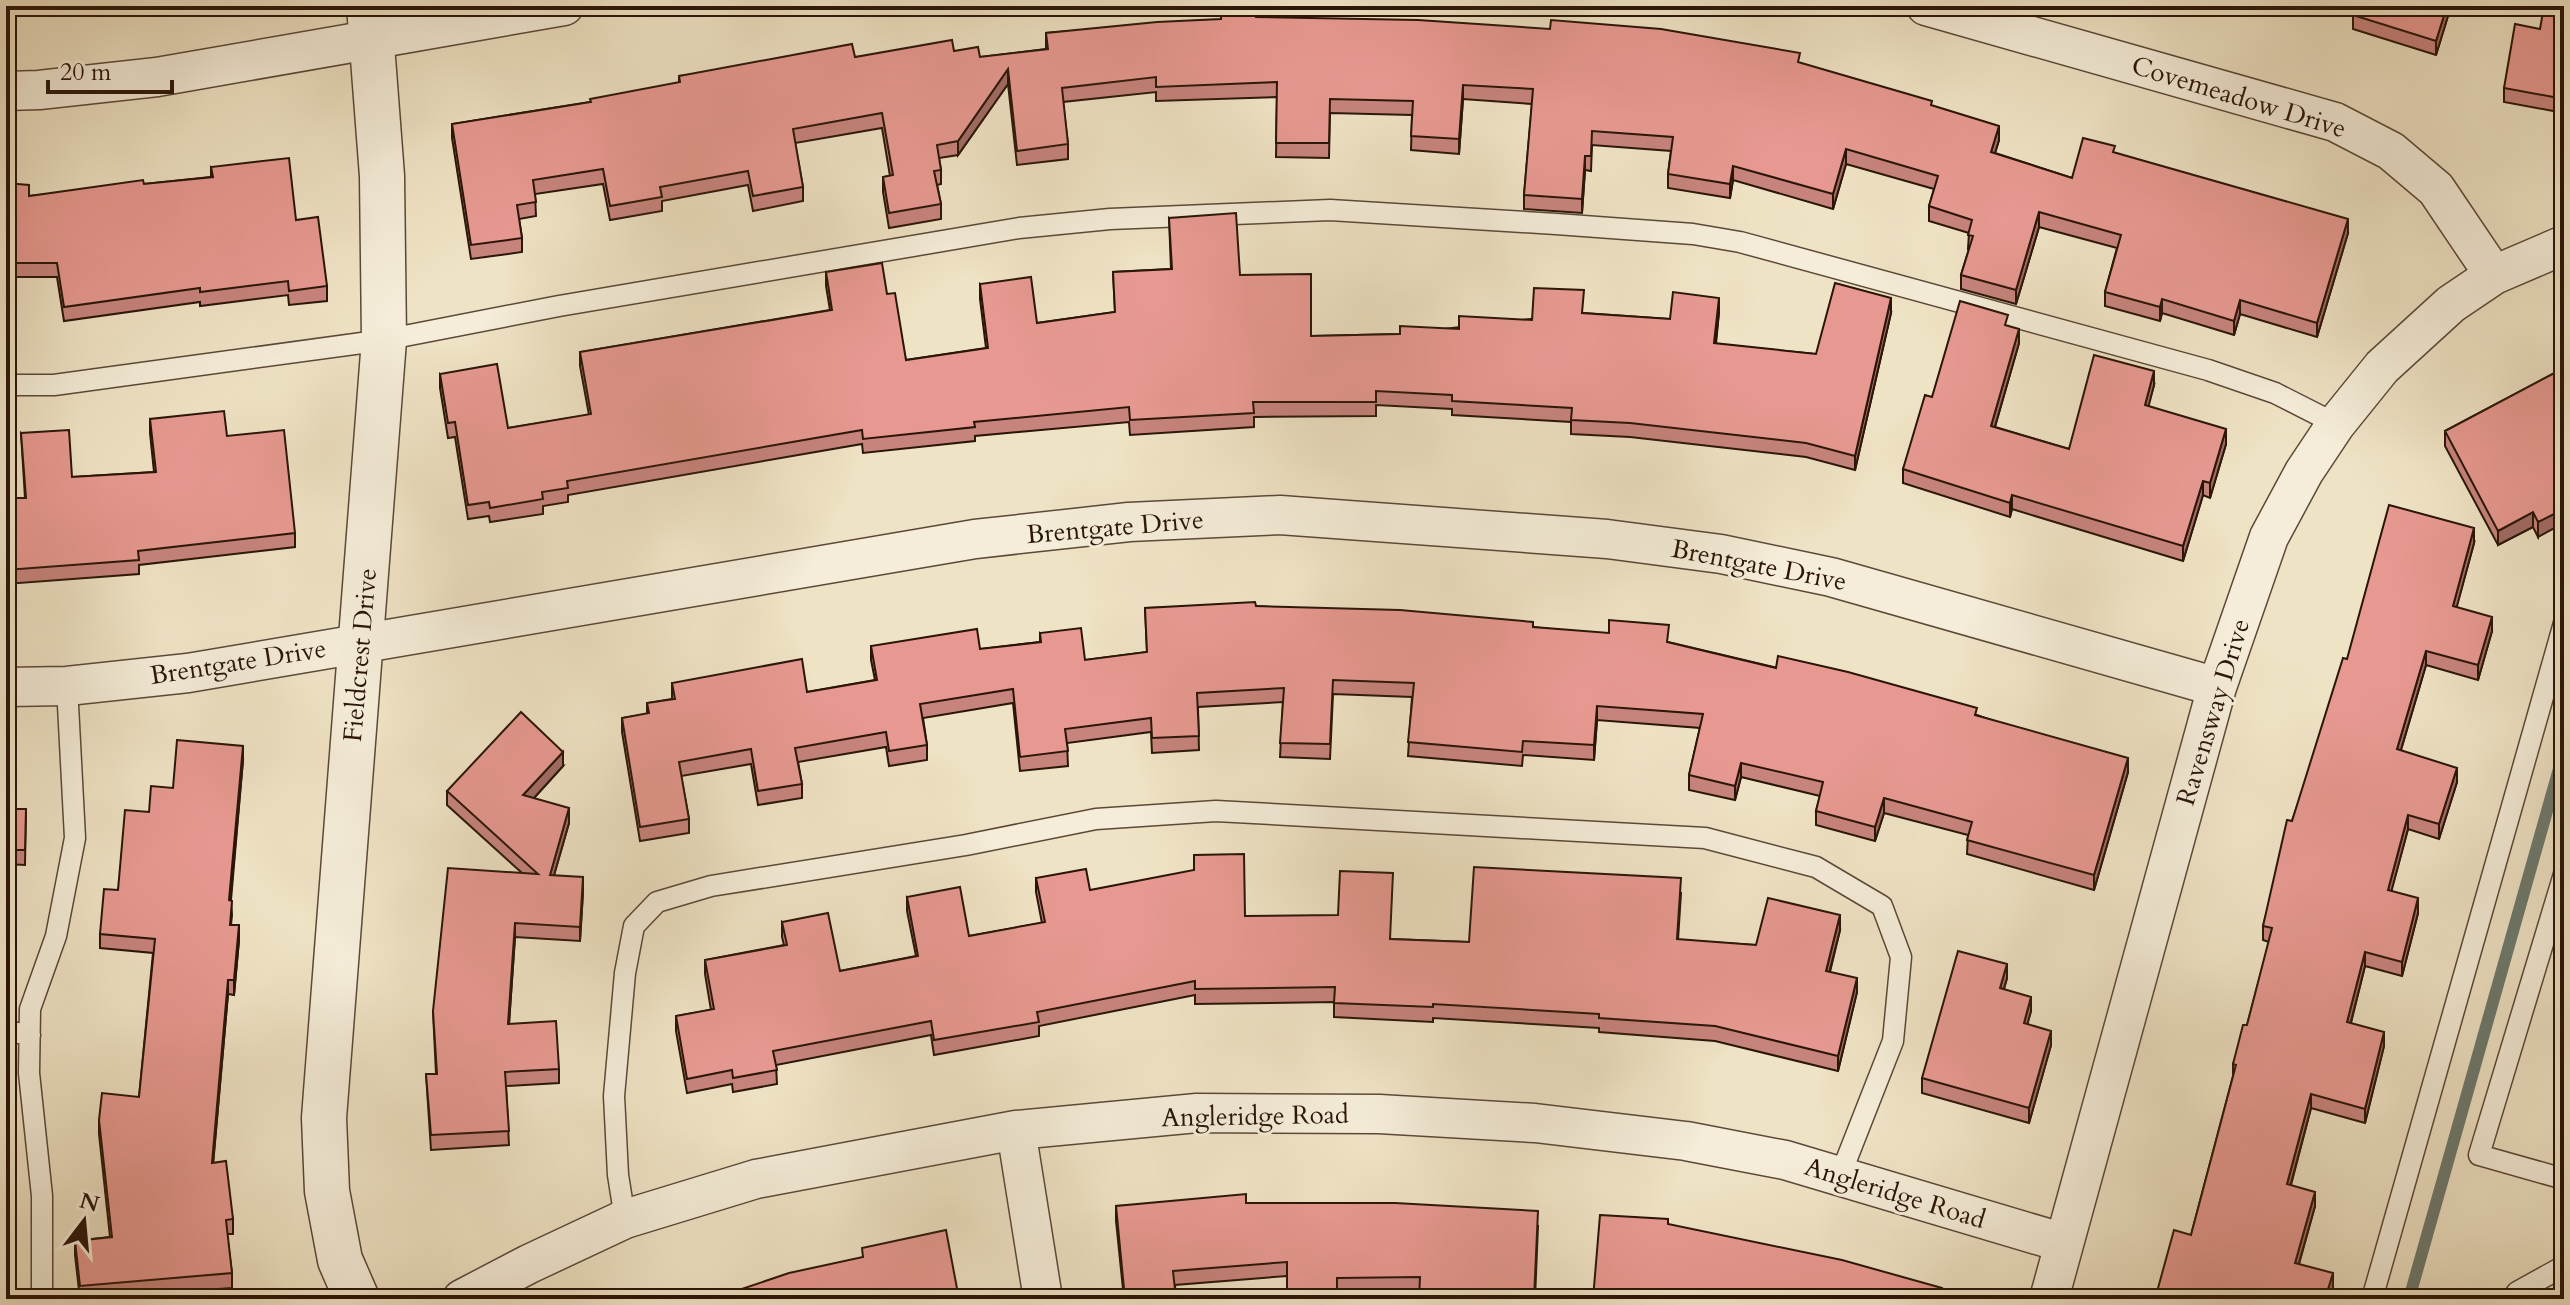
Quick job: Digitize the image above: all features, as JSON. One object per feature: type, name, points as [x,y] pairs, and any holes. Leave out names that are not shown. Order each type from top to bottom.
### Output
[{"type":"street","points":[[6,91],[157,77],[371,22],[564,6]]},
{"type":"street","name":"Covemeadow Drive","points":[[1926,6],[2335,122],[2391,151],[2436,189],[2494,275]]},
{"type":"street","name":"Fieldcrest Drive","points":[[357,1299],[340,1260],[327,1191],[324,1118],[384,340],[382,176],[371,22]]},
{"type":"street","name":"Ravensway Drive","points":[[2049,1299],[2217,687],[2269,537],[2304,472],[2336,424],[2382,367],[2451,304],[2494,275],[2564,245]]},
{"type":"street","name":"Brentgate Drive","points":[[6,687],[67,686],[188,673],[975,539],[1129,522],[1280,515],[1607,539],[1721,554],[1831,577],[2217,687]]},
{"type":"street","name":"Angleridge Road","points":[[462,1299],[625,1219],[756,1179],[1016,1130],[1197,1113],[1379,1114],[1535,1123],[1686,1141],[1785,1160],[2064,1243]]},
{"type":"street","points":[[1016,1130],[1043,1299]]},
{"type":"lane","points":[[6,385],[54,385],[384,340],[559,306],[1019,228],[1110,219],[1330,210],[1693,234],[1740,242],[2208,370],[2275,393],[2336,424]]},
{"type":"lane","points":[[2372,1299],[2564,623]]},
{"type":"lane","points":[[42,1299],[42,1196],[29,1073],[30,1009],[56,936],[75,838],[67,686]]},
{"type":"lane","points":[[625,1219],[618,1175],[614,1096],[625,973],[634,926],[657,902],[711,886],[966,845],[1096,819],[1216,811],[1705,838],[1816,867],[1882,906],[1901,957],[1893,1041],[1840,1176]]},
{"type":"lane","points":[[2564,874],[2479,1155],[2564,1179]]},
{"type":"lane","points":[[6,1031],[30,1035]]},
{"type":"lane","points":[[2512,1299],[2517,1292],[2564,1266]]},
{"type":"building","points":[[2355,6],[2447,6],[2436,41],[2353,15]]},
{"type":"building","points":[[2544,6],[2564,6],[2564,99],[2504,88],[2515,24],[2540,29]]},
{"type":"building","points":[[1255,7],[1256,17],[1418,20],[1550,29],[1551,20],[1661,29],[1800,53],[1798,62],[1932,101],[1931,105],[1999,126],[1991,152],[2072,178],[2083,138],[2115,146],[2113,152],[2348,219],[2317,323],[2240,300],[2234,321],[2162,299],[2160,307],[2105,292],[2121,235],[2039,212],[2016,290],[1961,275],[1973,236],[1968,235],[1972,220],[1929,206],[1938,176],[1846,149],[1833,194],[1733,166],[1730,184],[1668,174],[1673,137],[1592,131],[1591,156],[1585,156],[1582,199],[1524,195],[1533,89],[1463,85],[1459,139],[1411,136],[1413,101],[1330,99],[1329,143],[1276,143],[1277,82],[1156,87],[1156,77],[1062,88],[1068,144],[1017,151],[1008,69],[958,141],[937,145],[941,170],[934,171],[941,204],[889,213],[883,177],[893,175],[882,113],[793,129],[803,187],[753,196],[748,171],[660,187],[662,197],[610,206],[603,169],[533,180],[536,202],[517,205],[522,238],[471,245],[452,124],[591,102],[590,99],[680,82],[679,76],[852,44],[855,57],[952,40],[954,51],[978,47],[980,57],[1048,49],[1046,33],[1221,19],[1221,8]]},
{"type":"building","points":[[289,158],[296,220],[318,217],[327,286],[289,291],[288,281],[200,292],[200,288],[64,307],[57,263],[6,263],[6,183],[29,185],[29,196],[143,180],[144,184],[213,177],[211,167]]},
{"type":"building","points":[[1236,213],[1240,275],[1311,274],[1311,336],[1400,334],[1400,326],[1459,329],[1459,316],[1532,320],[1534,288],[1584,290],[1582,313],[1670,319],[1673,292],[1719,298],[1714,343],[1816,354],[1835,283],[1891,298],[1855,456],[1806,443],[1630,423],[1571,420],[1572,408],[1452,401],[1452,395],[1376,391],[1376,402],[1253,402],[1254,413],[1130,420],[1129,407],[974,422],[975,427],[863,439],[862,430],[567,481],[568,488],[542,492],[543,499],[490,508],[489,502],[468,505],[455,422],[448,423],[440,374],[497,364],[508,428],[591,414],[580,352],[832,310],[826,272],[882,263],[887,294],[895,293],[906,360],[988,348],[980,284],[1031,277],[1037,323],[1115,312],[1113,272],[1172,269],[1169,218]]},
{"type":"building","points":[[1960,301],[2008,315],[2005,325],[2019,329],[1991,426],[2069,449],[2094,355],[2154,371],[2145,405],[2226,429],[2210,483],[2203,481],[2183,546],[2012,495],[2010,503],[1903,469],[1925,395],[1932,397]]},
{"type":"building","points":[[2564,368],[2564,509],[2538,522],[2533,512],[2498,531],[2445,431]]},
{"type":"building","points":[[224,411],[227,436],[284,430],[295,533],[138,551],[139,560],[6,570],[6,498],[26,498],[21,433],[69,430],[72,477],[156,472],[150,419]]},
{"type":"building","points":[[2389,505],[2474,528],[2453,606],[2492,617],[2478,665],[2426,651],[2397,749],[2457,768],[2439,824],[2408,815],[2388,890],[2418,898],[2402,962],[2365,952],[2347,1022],[2384,1032],[2365,1109],[2311,1094],[2287,1184],[2315,1192],[2295,1263],[2333,1273],[2325,1299],[2155,1299],[2174,1230],[2191,1235],[2236,1065],[2233,1064],[2243,1025],[2247,1025],[2272,928],[2263,926],[2287,820],[2292,821],[2343,658],[2347,659]]},
{"type":"building","points":[[1255,602],[1256,606],[1400,610],[1533,622],[1533,627],[1609,633],[1609,620],[1669,625],[1667,642],[1776,668],[1778,656],[1848,672],[1977,708],[1975,715],[2128,758],[2094,875],[1967,840],[1972,822],[1884,798],[1875,827],[1816,811],[1823,782],[1741,763],[1735,786],[1689,775],[1703,714],[1597,706],[1594,745],[1523,741],[1522,752],[1408,742],[1414,683],[1333,680],[1330,744],[1280,743],[1284,688],[1197,693],[1199,736],[1152,738],[1151,718],[1065,729],[1068,751],[1020,757],[1013,689],[920,704],[927,745],[889,751],[886,732],[795,748],[802,784],[758,791],[751,749],[679,762],[689,819],[640,827],[622,718],[649,713],[647,703],[675,699],[672,683],[802,659],[807,692],[877,680],[871,646],[977,629],[980,649],[1041,642],[1040,633],[1081,628],[1085,660],[1147,652],[1145,608]]},
{"type":"building","points":[[521,712],[563,752],[523,795],[569,808],[550,875],[583,877],[580,927],[515,923],[508,1024],[556,1021],[559,1069],[505,1072],[509,1131],[431,1135],[426,1074],[437,1074],[433,1011],[448,868],[538,874],[447,791]]},
{"type":"building","points":[[177,740],[243,746],[229,900],[232,901],[230,925],[239,925],[234,980],[228,980],[212,1163],[226,1161],[233,1219],[226,1220],[232,1273],[80,1286],[75,1241],[112,1237],[99,1120],[102,1093],[139,1097],[155,939],[100,934],[104,889],[118,890],[125,810],[149,812],[151,786],[173,788]]},
{"type":"building","points":[[6,809],[26,809],[25,850],[6,850]]},
{"type":"building","points":[[1244,854],[1245,916],[1338,915],[1340,871],[1393,873],[1390,939],[1469,942],[1474,867],[1681,878],[1677,939],[1756,945],[1768,898],[1840,915],[1826,971],[1857,978],[1838,1056],[1715,1026],[1599,1018],[1599,1014],[1433,1004],[1433,1007],[1334,1003],[1335,987],[1195,989],[1195,981],[1037,1012],[1039,1022],[934,1040],[931,1021],[773,1051],[777,1070],[733,1078],[732,1070],[687,1079],[676,1016],[714,1009],[705,960],[787,945],[782,922],[828,913],[840,971],[918,956],[907,897],[960,887],[969,936],[1045,922],[1036,878],[1086,869],[1090,890],[1194,870],[1194,855]]},
{"type":"building","points":[[1958,951],[2007,964],[2000,988],[2031,997],[2024,1023],[2051,1031],[2029,1108],[1922,1078]]},
{"type":"building","points":[[1246,1194],[1246,1203],[1395,1203],[1538,1211],[1534,1299],[1419,1299],[1420,1277],[1337,1278],[1337,1299],[1287,1299],[1287,1262],[1173,1271],[1176,1299],[1125,1299],[1116,1206]]},
{"type":"building","points":[[1600,1215],[1668,1219],[1668,1224],[1842,1260],[1942,1288],[1939,1299],[1593,1299]]},
{"type":"building","points":[[946,1230],[959,1299],[712,1299],[789,1273],[863,1257],[862,1248]]},
{"type":"waterway","points":[[2409,1299],[2564,751]]}]
